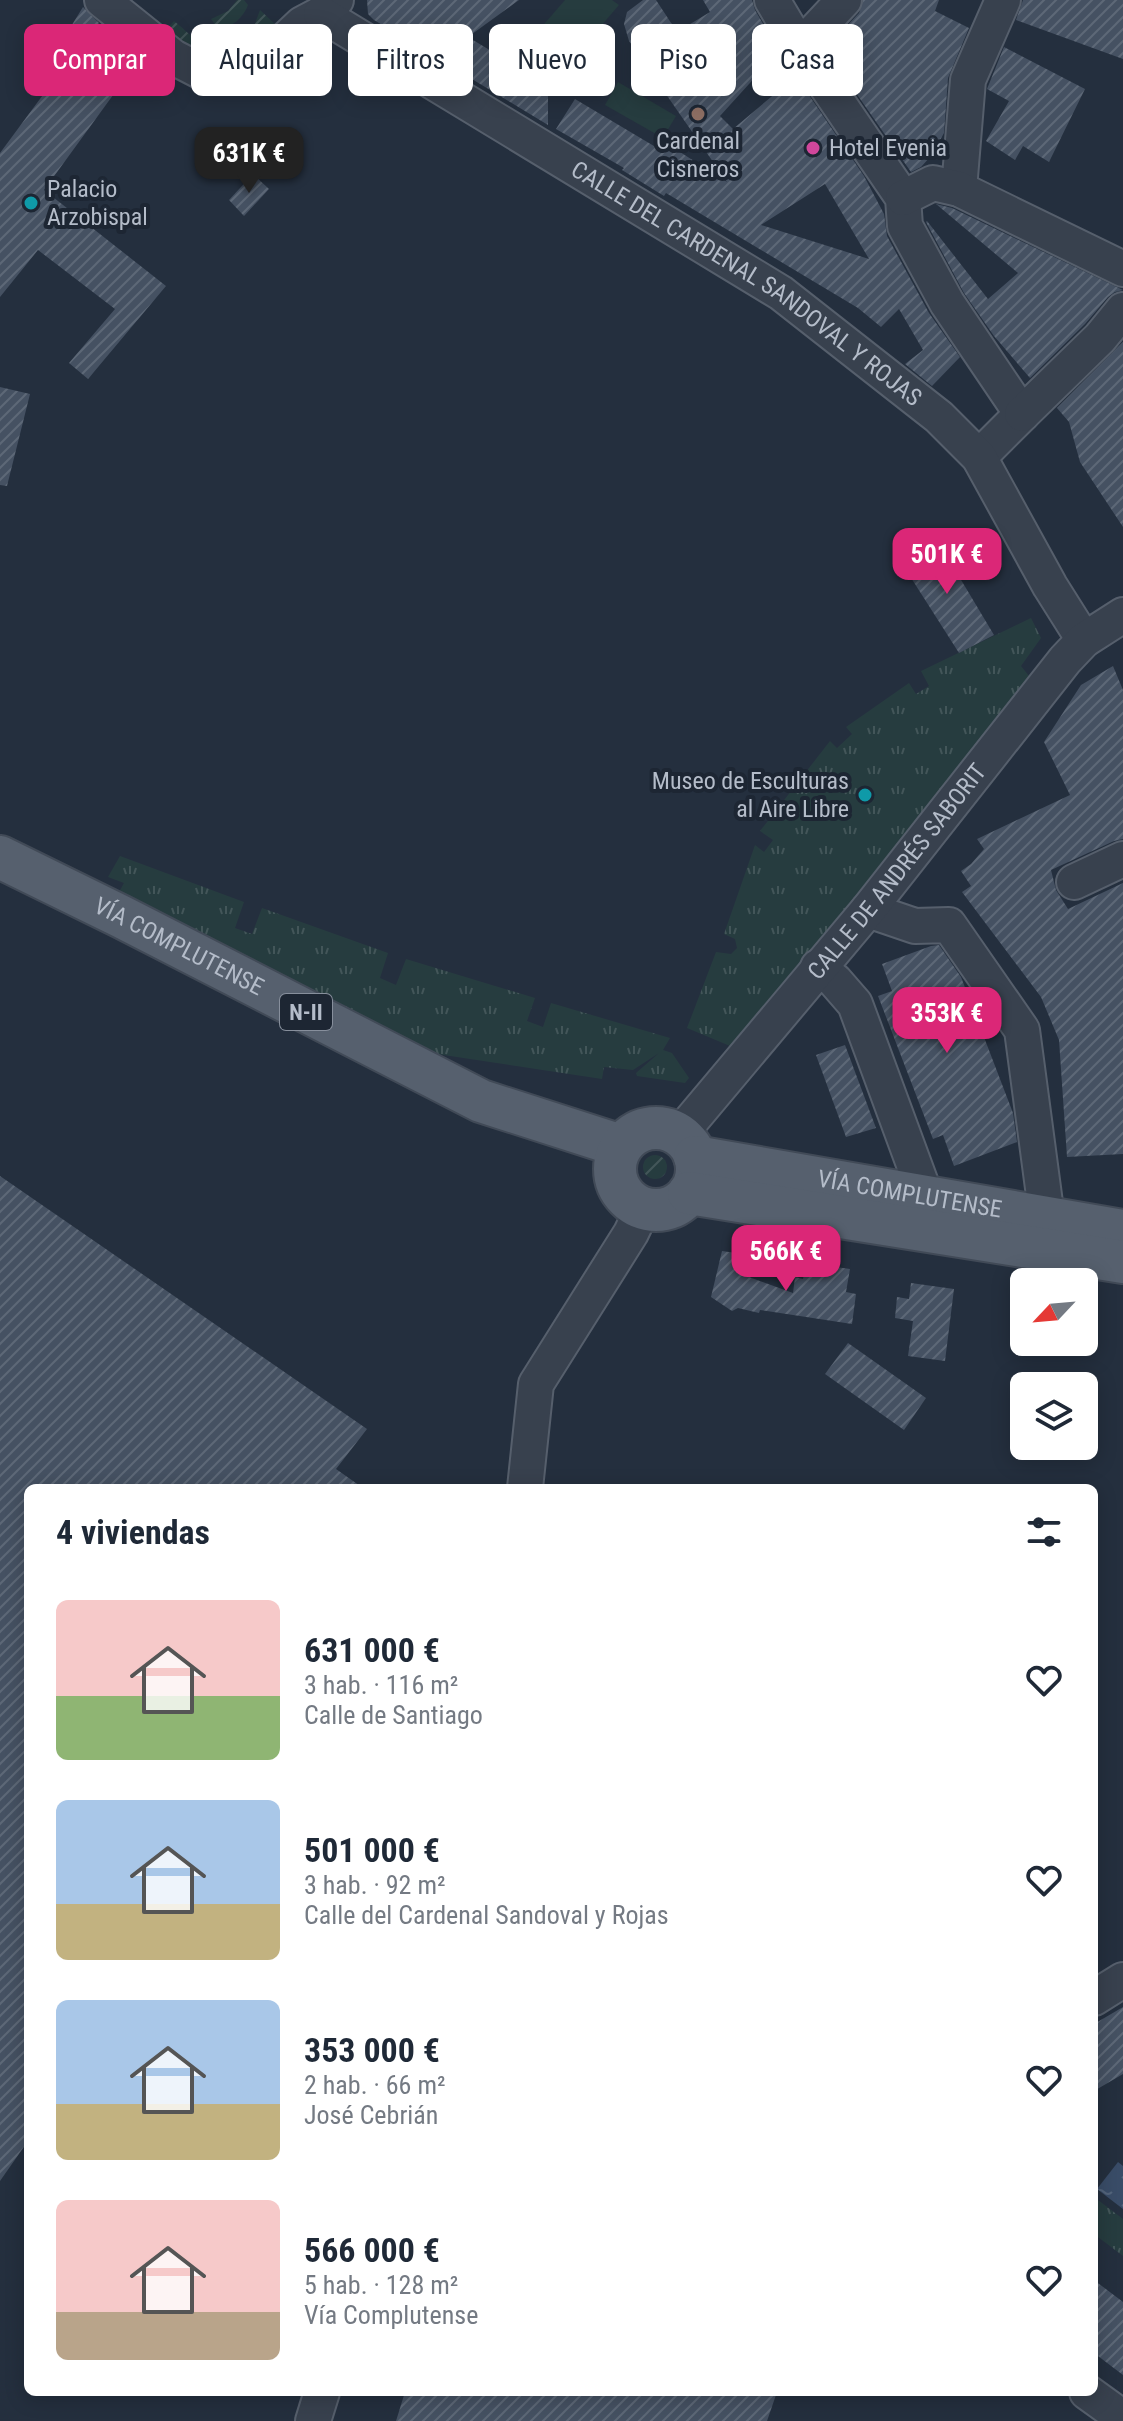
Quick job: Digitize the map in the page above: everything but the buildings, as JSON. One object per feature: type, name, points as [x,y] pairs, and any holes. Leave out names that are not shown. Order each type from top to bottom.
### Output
[{"type":"main road","name":"VÍA COMPLUTENSE","points":[[0,857],[481,1101],[618,1160]]},
{"type":"main road","name":"VÍA COMPLUTENSE","points":[[0,887],[473,1129],[618,1160]]},
{"type":"main road","points":[[644,1129],[665,1129],[688,1162],[683,1200],[668,1208],[643,1208],[626,1197],[617,1182],[618,1160],[631,1136],[644,1129]]},
{"type":"main road","name":"VÍA COMPLUTENSE","points":[[688,1162],[926,1197],[1123,1231]]},
{"type":"main road","name":"VÍA COMPLUTENSE","points":[[688,1162],[1123,1262]]},
{"type":"street","points":[[102,0],[173,57],[204,73],[233,75],[263,61],[302,24],[328,7]]},
{"type":"street","points":[[772,0],[786,24]]},
{"type":"street","points":[[822,24],[844,0]]},
{"type":"street","points":[[1003,0],[968,80],[962,178],[932,190],[905,226],[947,303],[1022,414]]},
{"type":"street","name":"CALLE DEL CARDENAL SANDOVAL Y ROJAS","points":[[328,7],[702,255],[781,293],[939,417],[979,457],[1050,586],[1084,640]]},
{"type":"street","points":[[845,96],[932,190],[1123,269]]},
{"type":"street","points":[[979,457],[1100,338],[1123,310]]},
{"type":"street","name":"CALLE DE ANDRÉS SABORIT","points":[[688,1162],[818,967],[868,910],[1057,670],[1084,640],[1121,621]]},
{"type":"street","points":[[1074,882],[1123,859]]},
{"type":"street","points":[[868,910],[915,926],[949,925],[1022,1030],[1047,1218]]},
{"type":"street","points":[[818,967],[855,1004],[926,1197]]},
{"type":"street","points":[[525,1484],[536,1384],[631,1233],[643,1208]]},
{"type":"street","points":[[1098,1996],[1123,1980]]},
{"type":"street","points":[[313,2421],[321,2396]]},
{"type":"street","points":[[1093,2396],[1123,2418]]},
{"type":"green space","points":[[237,0],[244,0],[248,5],[232,24],[215,24],[211,19],[228,11]]},
{"type":"green space","points":[[565,0],[612,0],[619,5],[603,24],[544,24]]},
{"type":"green space","points":[[260,10],[275,24],[255,24]]},
{"type":"green space","points":[[174,21],[191,35],[191,48],[175,35],[175,24],[171,24]]},
{"type":"green space","points":[[618,82],[631,90],[631,96],[642,96],[676,116],[663,138],[605,105],[610,96],[615,96]]},
{"type":"green space","points":[[1031,618],[1041,638],[1021,666],[1037,686],[742,1051],[687,1028],[716,952],[731,954],[737,948],[735,939],[724,934],[755,845],[764,852],[773,840],[760,831],[830,741],[837,748],[852,734],[846,727],[909,683],[916,694],[929,686],[921,671]]},
{"type":"green space","points":[[120,856],[244,902],[235,928],[252,934],[262,908],[388,953],[380,978],[396,985],[406,959],[535,998],[527,1021],[543,1027],[551,1003],[670,1038],[663,1050],[672,1053],[689,1078],[685,1083],[637,1076],[636,1073],[659,1053],[633,1070],[604,1067],[602,1079],[437,1054],[118,894],[124,883],[108,877]]},
{"type":"green space","points":[[650,1155],[660,1155],[667,1162],[667,1172],[660,1179],[650,1179],[643,1172],[643,1162]]},
{"type":"green space","points":[[1098,2200],[1123,2219],[1123,2256],[1098,2237]]},
{"type":"water","points":[[1118,2162],[1123,2166],[1123,2209],[1098,2188]]},
{"type":"place","name":"Cardenal Cisneros","points":[[698,114]]},
{"type":"place","name":"Hotel Evenia","points":[[813,148]]},
{"type":"place","name":"Palacio Arzobispal","points":[[31,203]]},
{"type":"place","name":"Museo de Esculturas al Aire Libre","points":[[865,795]]}]
